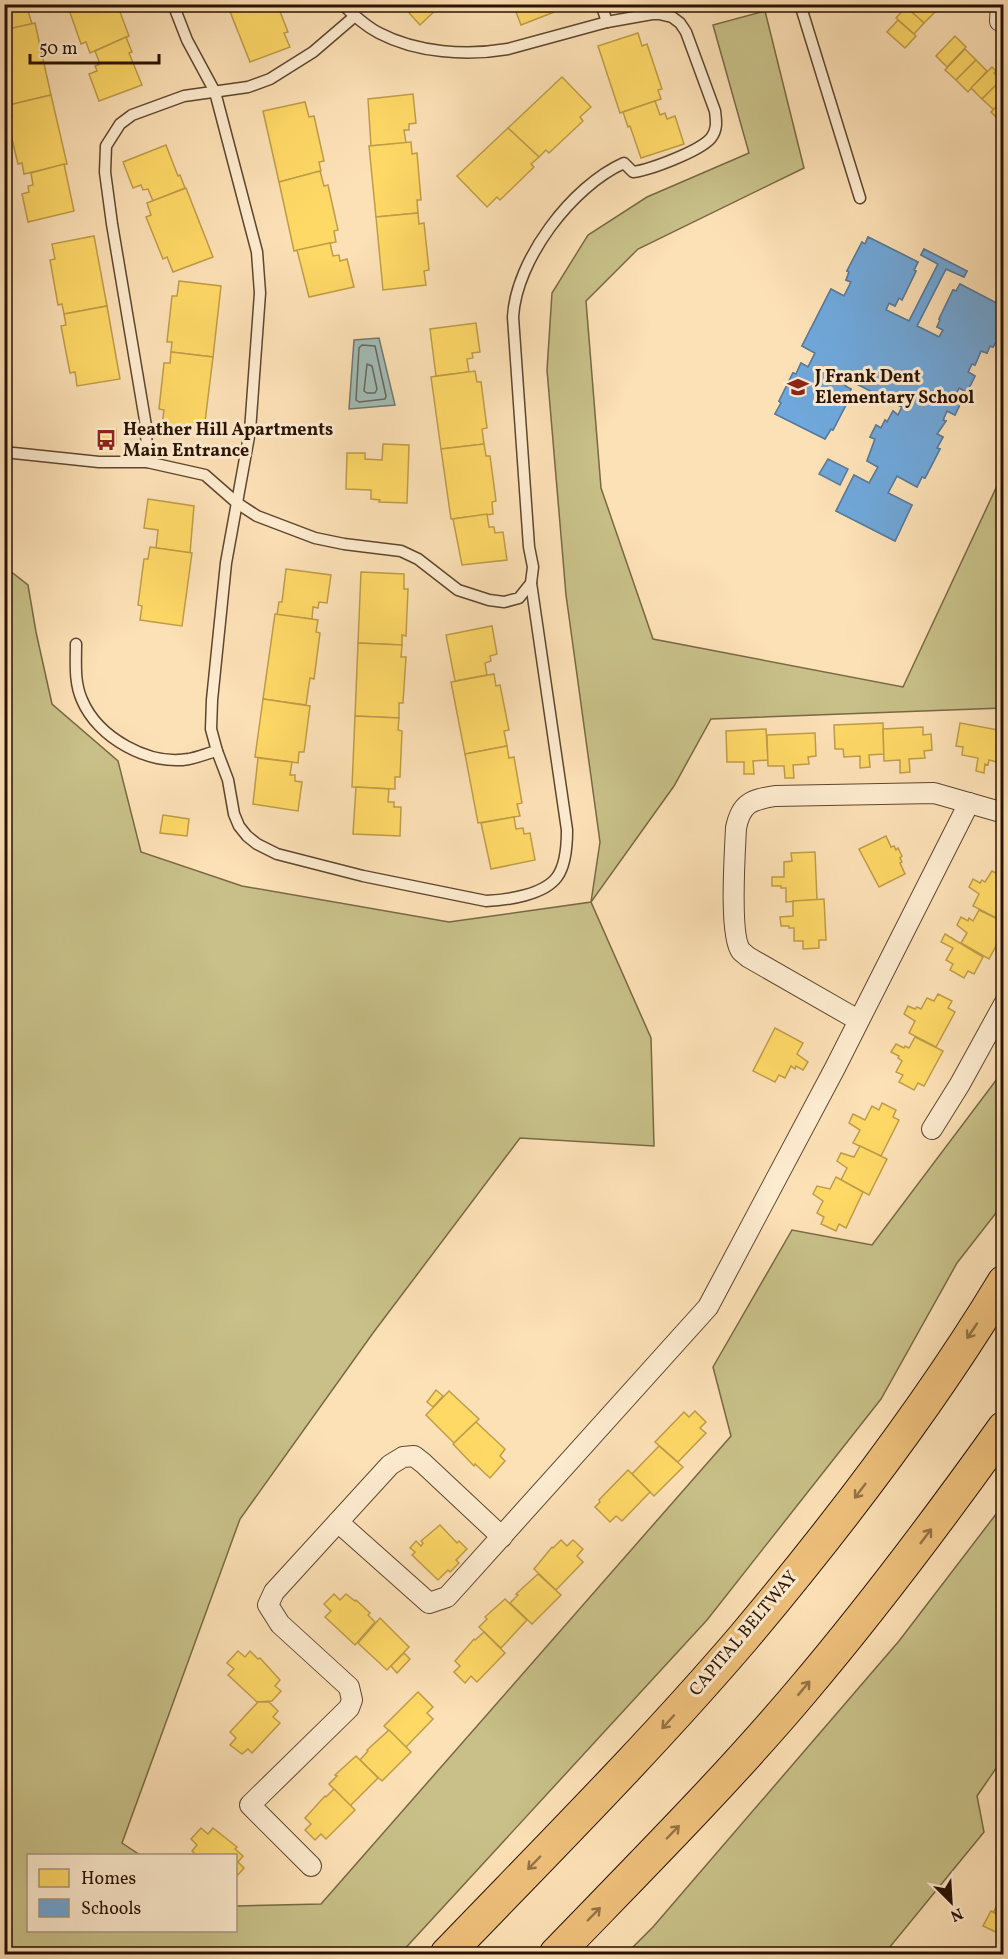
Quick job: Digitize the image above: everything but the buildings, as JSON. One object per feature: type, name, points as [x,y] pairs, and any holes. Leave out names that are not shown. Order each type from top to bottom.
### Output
[{"type":"highway","name":"CAPITAL BELTWAY","points":[[447,1954],[666,1724],[743,1638],[883,1462],[1004,1282]]},
{"type":"highway","points":[[556,1954],[720,1782],[800,1693],[896,1575],[1004,1428]]},
{"type":"street","points":[[1001,4],[1000,21],[1004,23]]},
{"type":"street","points":[[858,1020],[741,951],[736,939],[736,828],[738,817],[745,806],[757,799],[775,796],[934,793],[1004,813]]},
{"type":"street","points":[[338,1522],[429,1603],[447,1597],[708,1307],[969,802]]},
{"type":"street","points":[[932,1129],[960,1084],[1004,1004]]},
{"type":"street","points":[[311,1866],[250,1805],[349,1708],[352,1700],[349,1688],[280,1624],[268,1605],[274,1592],[390,1465],[403,1457],[414,1456],[502,1537]]},
{"type":"lane","points":[[173,4],[187,40],[215,92],[257,252],[260,272],[250,431],[226,563],[212,700],[211,729],[228,780],[234,814],[239,826],[247,836],[276,854],[363,876],[486,901],[506,900],[556,879],[567,844],[567,830],[531,583],[533,567],[513,317],[514,303],[533,255],[550,228],[576,196],[592,182],[624,163],[633,172],[646,170],[696,148],[711,138],[717,124],[715,111],[681,23],[672,17],[659,14],[607,22],[508,49],[471,53],[436,50],[407,44],[381,34],[342,4]]},
{"type":"lane","points":[[601,4],[607,22]]},
{"type":"lane","points":[[800,4],[860,198]]},
{"type":"lane","points":[[147,462],[146,426],[105,172],[106,146],[120,124],[132,115],[184,96],[248,87],[270,79],[313,52],[355,16]]},
{"type":"lane","points":[[4,452],[99,462],[147,462],[205,475],[237,503],[258,516],[315,538],[400,551],[418,559],[458,590],[489,600],[504,602],[519,598],[531,583]]},
{"type":"lane","points":[[76,644],[76,679],[82,701],[98,724],[122,745],[154,758],[188,759],[217,751]]},
{"type":"shaded area","points":[[765,11],[804,168],[638,249],[586,301],[601,488],[653,639],[903,687],[1003,473],[1003,708],[711,719],[674,786],[591,902],[600,842],[566,595],[547,370],[552,293],[588,235],[647,197],[749,153],[713,25]]},
{"type":"shaded area","points":[[5,567],[28,585],[52,704],[118,761],[141,852],[242,886],[449,922],[591,902],[651,1038],[654,1146],[520,1138],[373,1333],[240,1519],[122,1843],[138,1854],[27,1854],[27,1932],[237,1932],[237,1906],[321,1904],[731,1436],[713,1367],[792,1230],[872,1245],[1003,1071],[1003,1204],[957,1263],[881,1399],[707,1620],[400,1954],[5,1954]]},
{"type":"shaded area","points":[[1003,1505],[1003,1763],[999,1764],[977,1796],[984,1832],[885,1953],[626,1954],[653,1927],[899,1641]]},
{"type":"water","points":[[379,338],[395,405],[349,409],[354,340]]},
{"type":"place","name":"J Frank Dent Elementary School","points":[[798,387]]},
{"type":"place","name":"Heather Hill Apartments Main Entrance","points":[[106,440]]}]
